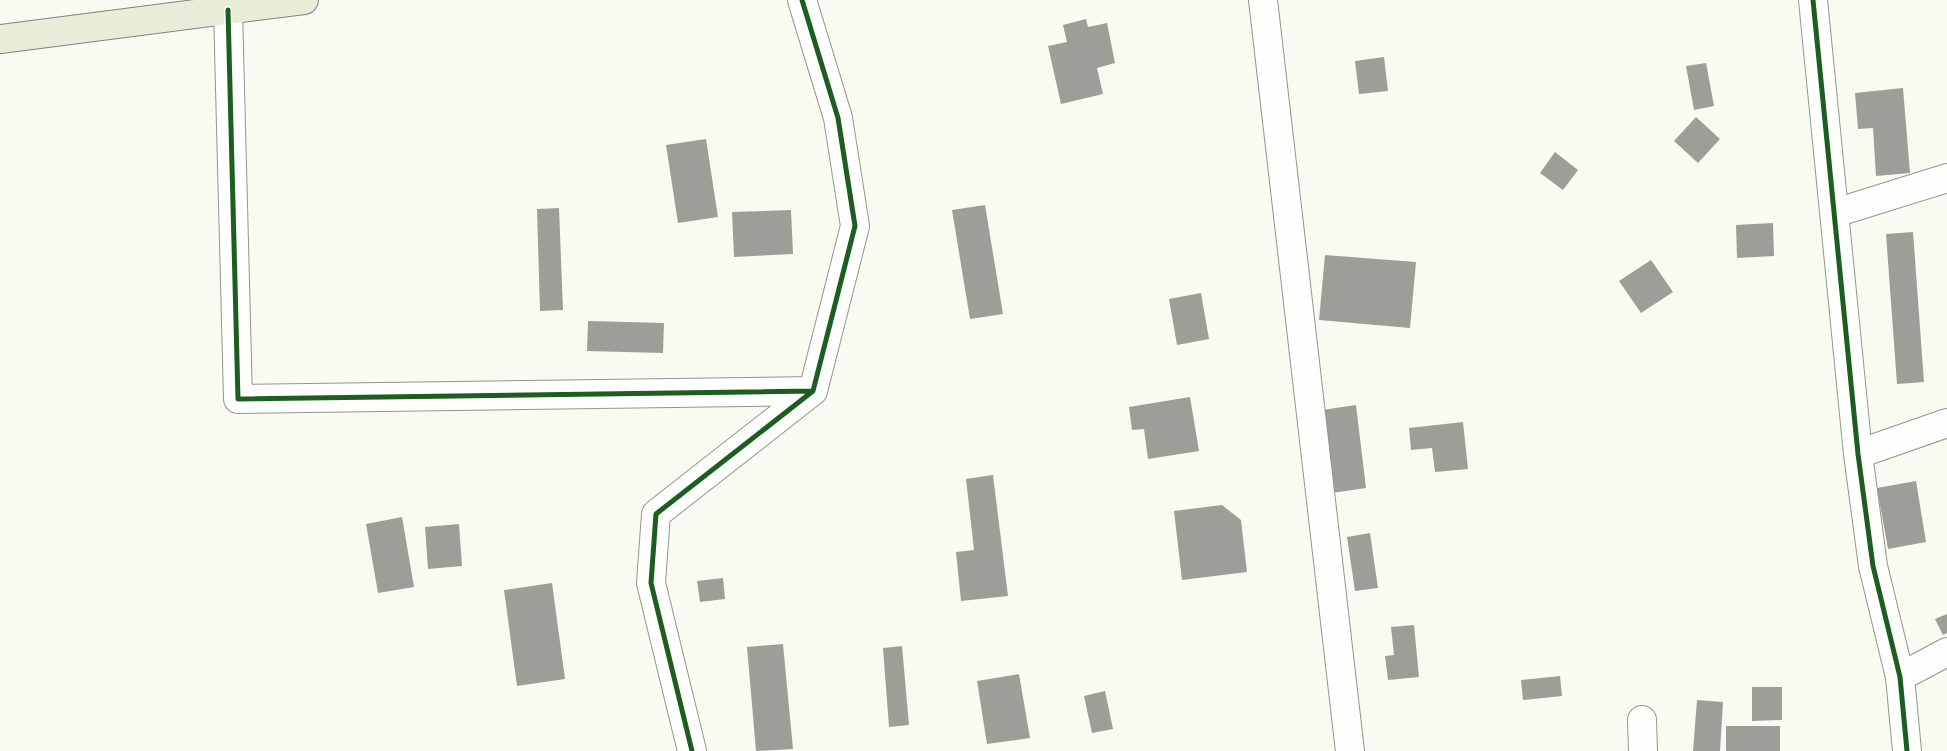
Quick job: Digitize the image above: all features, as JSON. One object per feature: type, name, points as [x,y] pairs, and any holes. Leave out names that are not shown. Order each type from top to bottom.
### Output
[{"type":"main road","points":[[0,39],[304,0]]},
{"type":"street","points":[[692,751],[650,583],[656,514],[813,391],[855,226],[838,118],[802,0]]},
{"type":"street","points":[[1263,0],[1350,751]]},
{"type":"street","points":[[1813,0],[1858,454],[1873,566],[1900,677],[1907,751]]},
{"type":"street","points":[[228,10],[238,399],[813,391]]},
{"type":"street","points":[[1835,213],[1947,178]]},
{"type":"street","points":[[1858,454],[1947,423]]},
{"type":"street","points":[[1900,677],[1947,652]]},
{"type":"street","points":[[1642,720],[1643,751]]},
{"type":"building","points":[[1086,19],[1088,27],[1107,23],[1115,63],[1097,68],[1103,94],[1061,104],[1048,46],[1067,42],[1063,25]]},
{"type":"building","points":[[1384,57],[1388,91],[1359,94],[1355,61]]},
{"type":"building","points":[[1706,63],[1714,106],[1694,110],[1686,66]]},
{"type":"building","points":[[1903,88],[1910,173],[1876,176],[1873,128],[1858,129],[1855,93]]},
{"type":"building","points":[[1696,117],[1720,139],[1698,163],[1674,141]]},
{"type":"building","points":[[706,139],[718,217],[678,223],[666,145]]},
{"type":"building","points":[[1555,152],[1578,170],[1563,190],[1540,173]]},
{"type":"building","points":[[985,205],[1003,314],[970,319],[952,210]]},
{"type":"building","points":[[559,208],[563,310],[540,311],[537,209]]},
{"type":"building","points":[[791,210],[793,254],[734,257],[732,212]]},
{"type":"building","points":[[1773,223],[1774,256],[1737,258],[1736,225]]},
{"type":"building","points":[[1913,232],[1924,382],[1897,384],[1886,234]]},
{"type":"building","points":[[1325,255],[1416,262],[1410,328],[1319,320]]},
{"type":"building","points":[[1651,260],[1673,292],[1641,313],[1619,281]]},
{"type":"building","points":[[1201,293],[1209,339],[1177,345],[1169,299]]},
{"type":"building","points":[[588,321],[664,323],[663,353],[587,351]]},
{"type":"building","points":[[1190,397],[1199,451],[1148,459],[1144,429],[1132,430],[1129,407]]},
{"type":"building","points":[[1356,405],[1366,488],[1332,493],[1322,410]]},
{"type":"building","points":[[1463,422],[1468,469],[1435,472],[1432,448],[1411,450],[1409,428]]},
{"type":"building","points":[[993,475],[1008,596],[961,601],[956,552],[974,550],[966,479]]},
{"type":"building","points":[[1916,481],[1926,542],[1888,549],[1877,488]]},
{"type":"building","points":[[1222,505],[1241,520],[1247,572],[1182,580],[1174,511]]},
{"type":"building","points":[[402,517],[414,587],[378,593],[366,524]]},
{"type":"building","points":[[459,524],[462,566],[428,569],[425,527]]},
{"type":"building","points":[[1370,533],[1378,588],[1355,591],[1347,537]]},
{"type":"building","points":[[723,578],[725,599],[700,602],[697,581]]},
{"type":"building","points":[[552,583],[565,679],[517,686],[504,590]]},
{"type":"building","points":[[1947,614],[1947,633],[1943,635],[1935,619]]},
{"type":"building","points":[[1414,625],[1419,677],[1388,680],[1385,656],[1394,655],[1391,627]]},
{"type":"building","points":[[783,644],[793,749],[756,751],[747,647]]},
{"type":"building","points":[[902,646],[909,725],[889,727],[883,648]]},
{"type":"building","points":[[1019,674],[1030,738],[987,744],[977,681]]},
{"type":"building","points":[[1560,676],[1562,696],[1523,700],[1521,680]]},
{"type":"building","points":[[1752,687],[1782,687],[1782,720],[1752,721]]},
{"type":"building","points":[[1105,691],[1113,729],[1092,733],[1084,696]]},
{"type":"building","points":[[1697,700],[1723,702],[1720,751],[1693,751]]},
{"type":"building","points":[[1726,726],[1780,726],[1780,751],[1726,751]]},
{"type":"cycle path","points":[[692,751],[651,583],[656,514],[813,391],[855,226],[838,118],[802,0]]},
{"type":"cycle path","points":[[1813,0],[1858,454],[1873,566],[1900,677],[1907,751]]},
{"type":"cycle path","points":[[228,10],[238,399],[813,391]]}]
